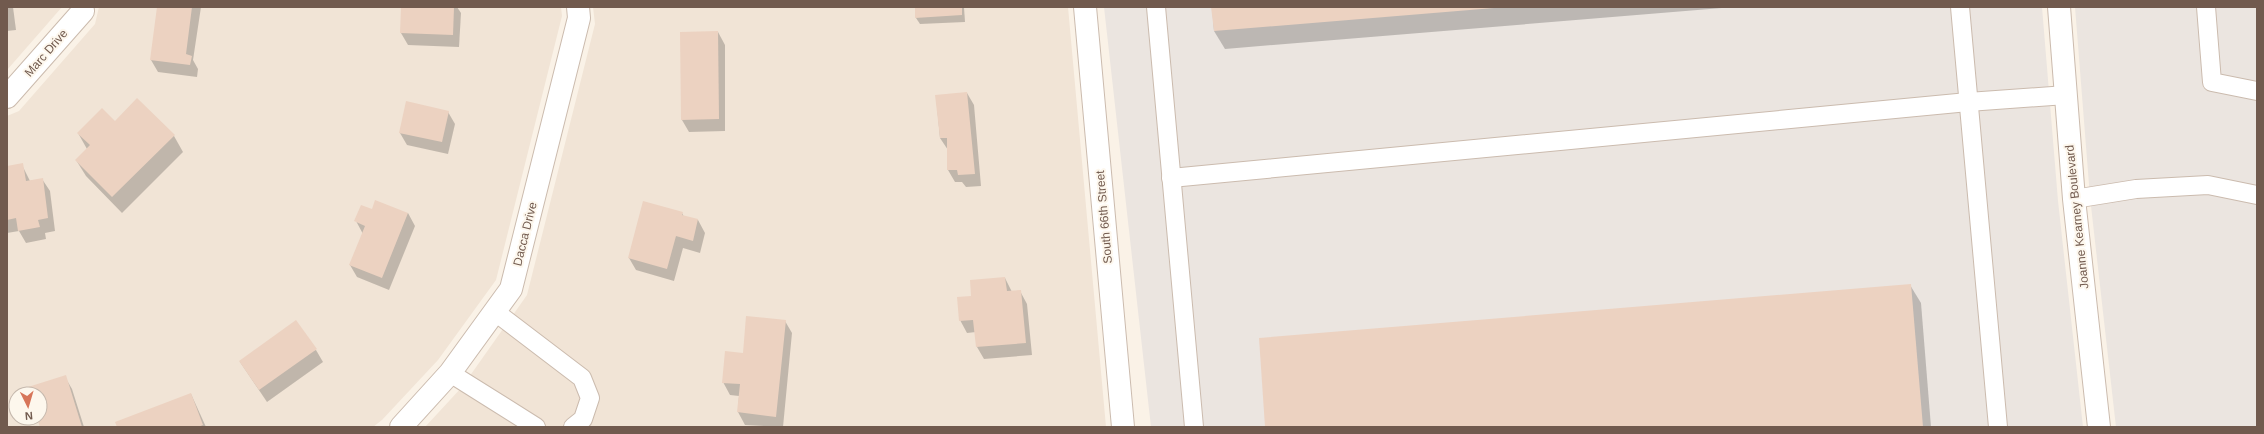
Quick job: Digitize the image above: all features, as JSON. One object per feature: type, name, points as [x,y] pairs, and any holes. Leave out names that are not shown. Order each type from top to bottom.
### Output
[{"type":"street","name":"Marc Drive","points":[[7,97],[83,10],[82,7]]},
{"type":"street","name":"Dacca Drive","points":[[401,427],[450,373],[511,289],[579,18],[578,7]]},
{"type":"street","name":"South 66th Street","points":[[1085,7],[1123,427]]},
{"type":"street","name":"Joanne Kearney Boulevard","points":[[2059,7],[2074,199],[2099,427]]},
{"type":"lane","points":[[1156,7],[1194,427]]},
{"type":"lane","points":[[1960,7],[1998,427]]},
{"type":"lane","points":[[2206,7],[2212,82],[2257,91]]},
{"type":"lane","points":[[1171,178],[1968,102],[2066,95]]},
{"type":"lane","points":[[2074,199],[2136,189],[2208,185],[2257,195]]},
{"type":"lane","points":[[494,311],[582,378],[590,398],[583,419],[573,427]]},
{"type":"lane","points":[[450,373],[536,427]]},
{"type":"shaded area","points":[[7,7],[62,7],[7,70]]},
{"type":"shaded area","points":[[99,7],[561,7],[562,16],[496,280],[438,360],[382,420],[373,427],[7,427],[7,116],[19,111],[95,24]]},
{"type":"shaded area","points":[[593,7],[1068,7],[1106,427],[425,427],[462,387],[527,295],[595,24]]},
{"type":"shaded area","points":[[1104,7],[2042,7],[2058,201],[2083,427],[1151,427]]},
{"type":"shaded area","points":[[2075,7],[2257,7],[2257,427],[2116,427],[2090,197]]},
{"type":"building","points":[[157,7],[192,7],[186,54],[192,56],[190,65],[150,60]]},
{"type":"building","points":[[401,7],[454,7],[453,35],[400,33]]},
{"type":"building","points":[[915,7],[962,7],[962,15],[915,18]]},
{"type":"building","points":[[1211,7],[1494,7],[1494,8],[1214,31]]},
{"type":"building","points":[[718,31],[719,119],[681,120],[680,32]]},
{"type":"building","points":[[967,92],[975,174],[958,175],[957,170],[947,170],[947,138],[940,138],[935,95]]},
{"type":"building","points":[[137,98],[175,135],[112,197],[75,160],[90,145],[77,133],[102,108],[115,121]]},
{"type":"building","points":[[406,101],[449,111],[442,142],[399,133]]},
{"type":"building","points":[[23,163],[26,181],[43,178],[48,218],[38,220],[40,227],[18,231],[16,218],[7,220],[7,166]]},
{"type":"building","points":[[375,200],[408,213],[382,278],[349,265],[365,226],[354,221],[361,205],[372,209]]},
{"type":"building","points":[[643,201],[683,212],[682,215],[698,219],[693,241],[676,236],[667,269],[628,258]]},
{"type":"building","points":[[1005,277],[1007,291],[1021,290],[1026,343],[976,347],[973,320],[959,321],[957,297],[971,296],[970,280]]},
{"type":"building","points":[[1911,284],[1923,427],[1265,427],[1259,338]]},
{"type":"building","points":[[746,316],[786,320],[776,417],[737,412],[740,384],[722,383],[725,351],[743,353]]},
{"type":"building","points":[[296,320],[317,349],[259,390],[239,361]]},
{"type":"building","points":[[66,375],[82,427],[40,427],[48,426],[48,386],[31,386]]},
{"type":"building","points":[[191,393],[203,425],[198,427],[117,427],[115,422]]}]
